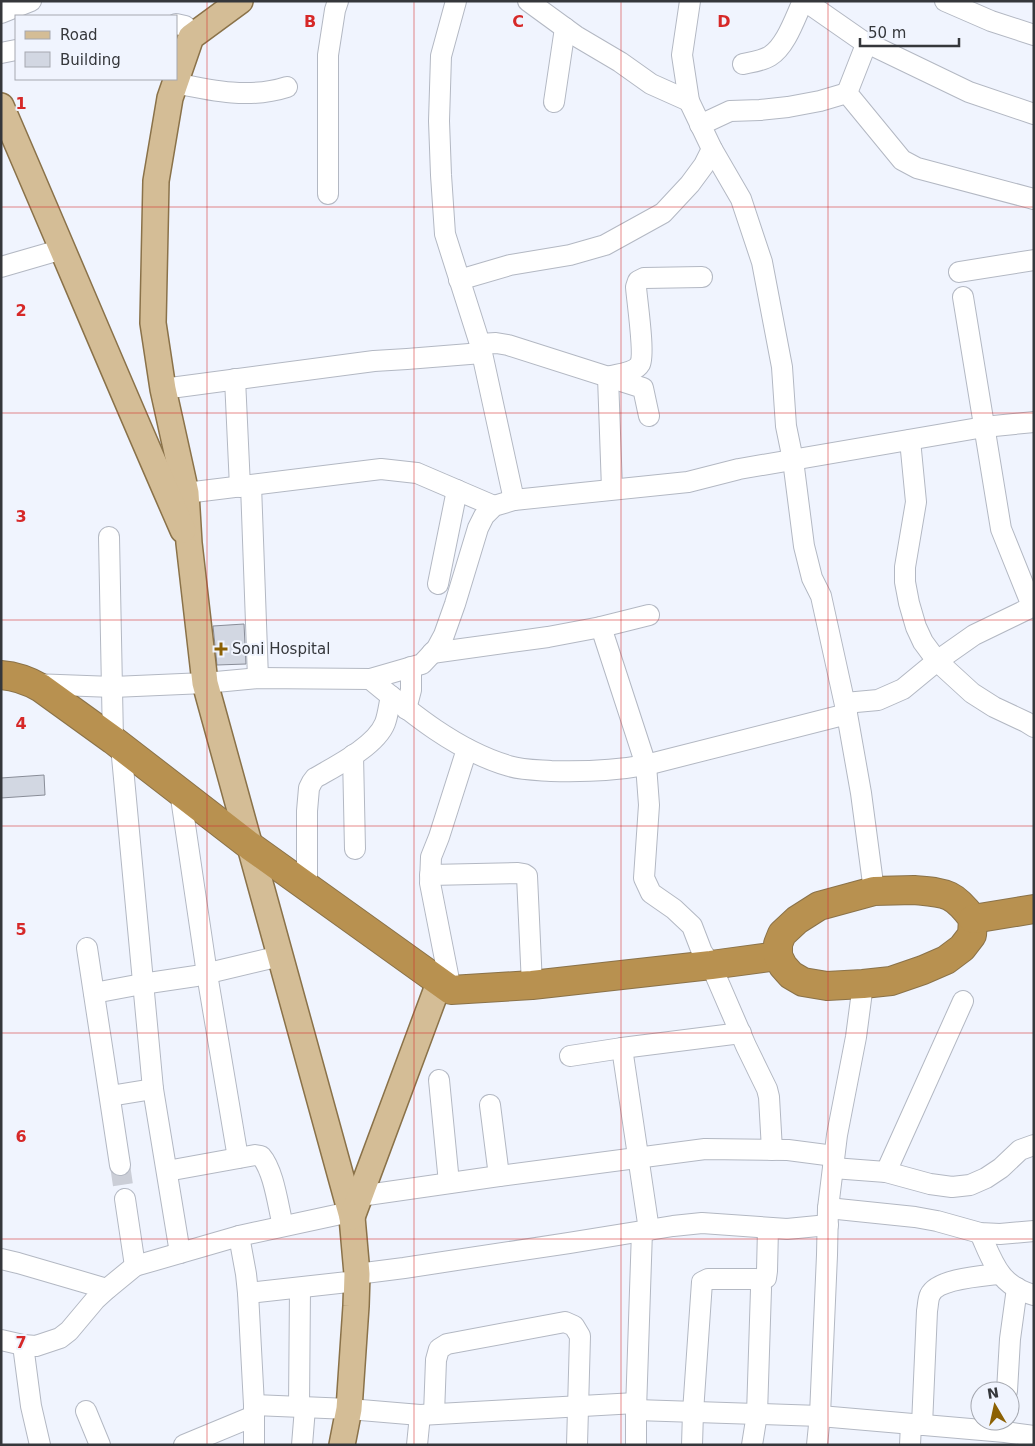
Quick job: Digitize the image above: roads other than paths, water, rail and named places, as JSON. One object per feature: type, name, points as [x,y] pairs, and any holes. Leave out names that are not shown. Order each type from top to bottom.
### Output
[{"type":"highway","points":[[15,682],[117,743],[250,846],[445,986],[532,984],[778,956]]},
{"type":"highway","points":[[914,890],[945,893],[962,904],[973,919],[972,935],[962,948],[946,960],[891,981],[828,986],[803,982],[791,976],[782,966],[778,956],[778,944],[782,934],[797,920],[819,906],[874,891],[914,890]]},
{"type":"highway","points":[[973,919],[1034,909]]},
{"type":"main road","points":[[178,74],[191,37],[186,29],[240,1]]},
{"type":"main road","points":[[176,80],[170,98],[156,181],[153,324],[163,389],[186,493],[189,544],[205,683],[280,956],[354,1208],[357,1277],[348,1409],[342,1445]]},
{"type":"main road","points":[[1,106],[134,420],[189,544]]},
{"type":"main road","points":[[354,1208],[445,986]]},
{"type":"street","points":[[1,13],[31,1]]},
{"type":"street","points":[[328,194],[328,55],[338,1]]},
{"type":"street","points":[[456,1],[441,56],[440,175],[445,234],[481,348],[514,500]]},
{"type":"street","points":[[528,1],[576,36],[620,62],[651,84],[689,101]]},
{"type":"street","points":[[690,1],[682,55],[689,101],[712,149],[741,199],[762,262],[782,367],[786,426],[793,460],[804,546],[812,578],[821,596],[846,708],[861,793],[874,891]]},
{"type":"street","points":[[743,64],[772,55],[782,44],[804,1],[861,40],[969,92],[1034,114]]},
{"type":"street","points":[[945,1],[991,21],[1034,34]]},
{"type":"street","points":[[554,102],[565,28]]},
{"type":"street","points":[[847,93],[867,42]]},
{"type":"street","points":[[1,53],[15,50]]},
{"type":"street","points":[[175,83],[223,93],[253,93],[274,91],[287,87]]},
{"type":"street","points":[[700,125],[730,111],[788,107],[820,101],[847,93]]},
{"type":"street","points":[[847,93],[902,160],[917,168],[1034,199]]},
{"type":"street","points":[[459,280],[510,265],[570,255],[604,245],[663,213],[690,184],[704,165],[712,149]]},
{"type":"street","points":[[1,267],[63,249]]},
{"type":"street","points":[[959,272],[1034,260]]},
{"type":"street","points":[[608,377],[634,369],[640,364],[642,351],[636,287],[638,281],[644,278],[702,277]]},
{"type":"street","points":[[370,679],[398,702],[484,758],[511,767],[540,770],[579,772],[614,770],[646,765],[878,700],[903,689],[937,661],[974,635],[1033,606],[1001,530],[963,297]]},
{"type":"street","points":[[163,389],[481,348],[496,343],[508,344],[643,388],[649,416]]},
{"type":"street","points":[[608,377],[612,489]]},
{"type":"street","points":[[235,379],[245,486],[258,678]]},
{"type":"street","points":[[15,682],[113,687],[205,683],[258,678],[370,679],[422,664],[432,653],[444,635],[478,528],[484,516],[494,506],[514,500],[688,482],[740,469],[984,427],[1034,422]]},
{"type":"street","points":[[910,440],[916,502],[905,567],[905,582],[916,627],[923,642],[937,661],[972,693],[994,707],[1034,727]]},
{"type":"street","points":[[186,493],[381,470],[417,473],[494,506]]},
{"type":"street","points":[[438,584],[456,490]]},
{"type":"street","points":[[109,536],[113,687],[117,743],[153,1089],[180,1253]]},
{"type":"street","points":[[432,653],[548,637],[601,627],[649,615]]},
{"type":"street","points":[[601,627],[646,765],[649,805],[644,878],[652,893],[674,909],[692,926],[702,952],[712,965],[746,1046],[767,1089],[772,1150]]},
{"type":"street","points":[[307,886],[307,812],[312,782],[315,778],[354,755],[372,741],[398,702],[411,690],[411,667]]},
{"type":"street","points":[[445,986],[430,883],[431,857],[468,749]]},
{"type":"street","points":[[354,755],[355,849]]},
{"type":"street","points":[[180,791],[206,974],[238,1158]]},
{"type":"street","points":[[430,875],[518,873],[527,876],[532,984]]},
{"type":"street","points":[[87,948],[120,1165]]},
{"type":"street","points":[[94,993],[206,974],[280,956]]},
{"type":"street","points":[[817,1445],[820,1416],[828,1217],[833,1162],[856,1037],[863,984]]},
{"type":"street","points":[[886,1172],[963,1001]]},
{"type":"street","points":[[570,1056],[741,1033]]},
{"type":"street","points":[[622,1048],[639,1158],[646,1230],[636,1407],[636,1445]]},
{"type":"street","points":[[439,1080],[449,1183]]},
{"type":"street","points":[[110,1096],[153,1089]]},
{"type":"street","points":[[490,1105],[499,1176]]},
{"type":"street","points":[[1,1340],[36,1346],[60,1338],[70,1330],[95,1300],[135,1266],[239,1236],[449,1183],[705,1150],[788,1150],[833,1162],[952,1187],[970,1185],[986,1178],[1020,1150],[1034,1145]]},
{"type":"street","points":[[167,1171],[255,1155],[261,1156],[266,1162],[283,1226]]},
{"type":"street","points":[[125,1199],[135,1266]]},
{"type":"street","points":[[248,1293],[300,1288],[646,1230],[702,1223],[787,1228],[828,1217],[915,1217],[938,1221],[980,1233],[1000,1234],[1034,1231]]},
{"type":"street","points":[[760,1282],[766,1278],[768,1228]]},
{"type":"street","points":[[980,1233],[999,1274],[1025,1292],[1010,1339],[1008,1381]]},
{"type":"street","points":[[239,1236],[248,1293],[254,1445]]},
{"type":"street","points":[[1,1259],[107,1289]]},
{"type":"street","points":[[910,1445],[917,1425],[930,1295],[936,1287],[949,1282],[999,1274]]},
{"type":"street","points":[[692,1445],[702,1282],[708,1279],[756,1279],[760,1282]]},
{"type":"street","points":[[752,1445],[757,1414],[760,1282]]},
{"type":"street","points":[[300,1288],[302,1445]]},
{"type":"street","points":[[417,1445],[427,1414],[439,1349],[447,1344],[565,1322],[574,1326],[580,1336],[577,1445]]},
{"type":"street","points":[[23,1345],[31,1406],[40,1445]]},
{"type":"street","points":[[184,1445],[212,1439],[254,1411],[302,1408],[427,1414],[578,1406],[636,1407],[693,1412],[820,1416],[1034,1436]]},
{"type":"street","points":[[86,1411],[100,1445]]},
{"type":"tunnel","points":[[120,1165],[125,1199]]},
{"type":"place","name":"Soni Hospital","points":[[221,649]]}]
